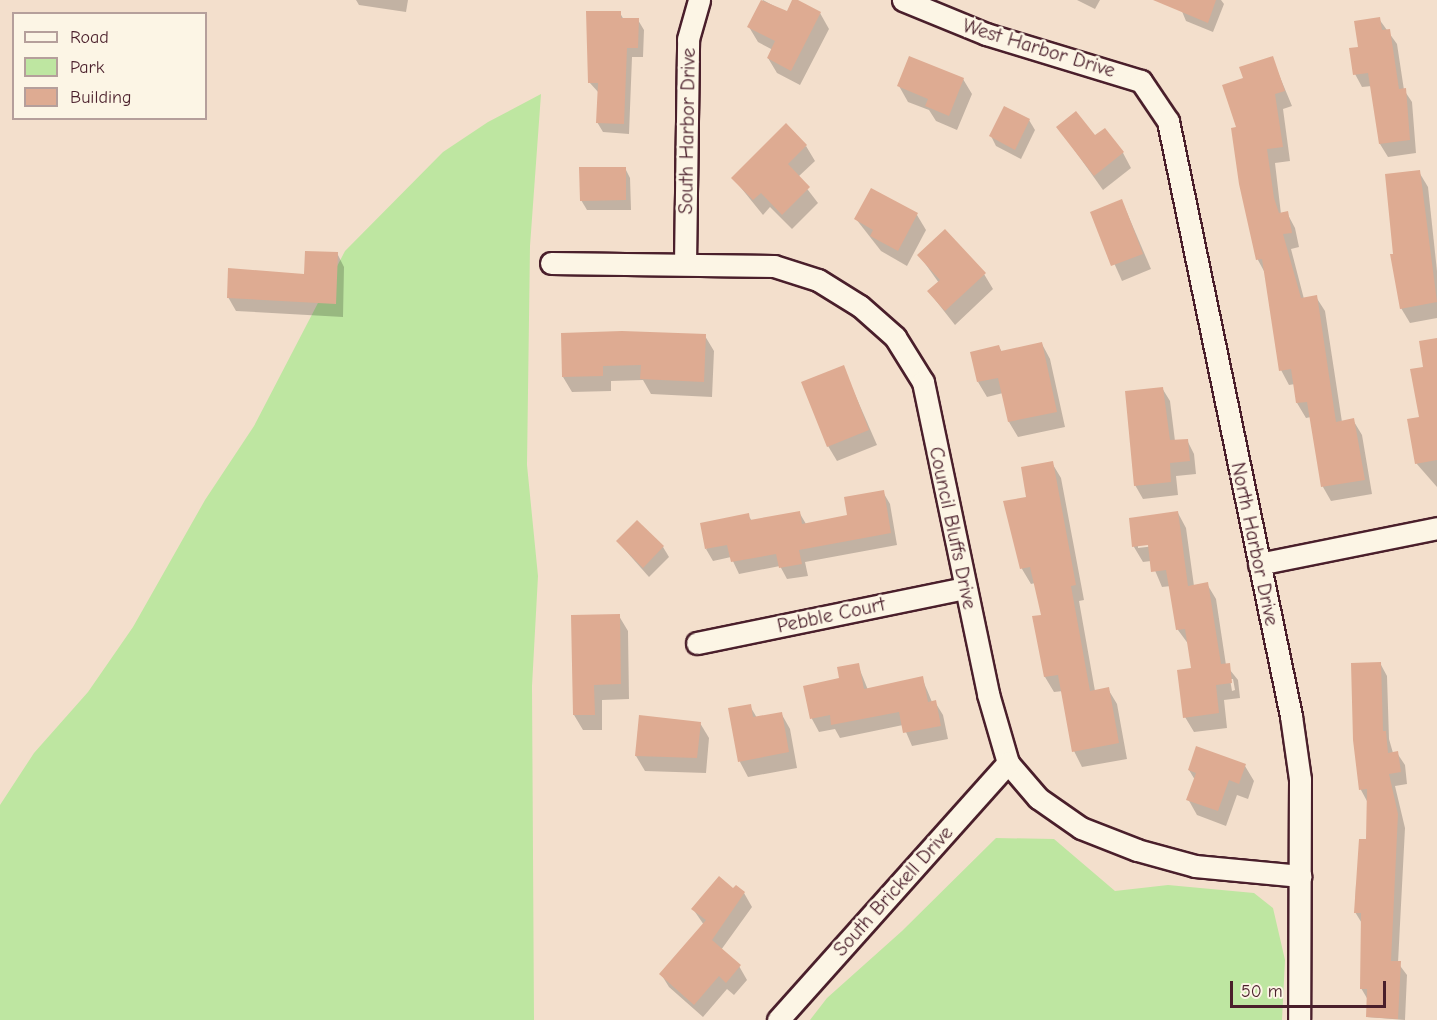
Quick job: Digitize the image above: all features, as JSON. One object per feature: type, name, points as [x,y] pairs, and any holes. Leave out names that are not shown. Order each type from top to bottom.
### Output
[{"type":"street","name":"South Harbor Drive","points":[[685,264],[688,39],[699,0]]},
{"type":"street","name":"West Harbor Drive","points":[[903,0],[986,34],[1141,81]]},
{"type":"street","name":"North Harbor Drive","points":[[1141,81],[1168,121],[1259,564],[1300,779],[1299,1020]]},
{"type":"street","name":"Council Bluffs Drive","points":[[551,263],[774,266],[818,280],[860,306],[895,337],[923,382],[965,588],[1008,763],[1038,798],[1081,828],[1137,850],[1195,866],[1301,876]]},
{"type":"street","points":[[1259,564],[1437,528]]},
{"type":"street","name":"Pebble Court","points":[[697,642],[965,588]]},
{"type":"street","name":"South Brickell Drive","points":[[778,1020],[1008,763]]},
{"type":"green space","points":[[541,94],[530,246],[527,465],[538,576],[532,686],[534,1020],[0,1020],[0,805],[34,753],[88,692],[133,627],[205,500],[254,426],[345,251],[443,152],[488,122]]},
{"type":"green space","points":[[996,838],[1054,839],[1115,891],[1168,885],[1254,893],[1273,908],[1285,960],[1282,1020],[810,1020],[827,998],[902,931]]},
{"type":"building","points":[[761,0],[787,11],[792,0],[798,0],[821,12],[791,71],[767,58],[775,41],[747,27]]},
{"type":"building","points":[[1153,0],[1216,0],[1208,23]]},
{"type":"building","points":[[586,11],[621,11],[621,18],[639,18],[638,48],[627,48],[624,124],[596,123],[598,83],[588,83]]},
{"type":"building","points":[[1380,17],[1382,30],[1390,29],[1399,89],[1406,88],[1410,140],[1379,144],[1368,73],[1353,75],[1349,48],[1358,47],[1354,21]]},
{"type":"building","points":[[909,56],[964,78],[949,116],[925,106],[928,99],[897,86]]},
{"type":"building","points":[[1273,56],[1285,91],[1275,94],[1283,147],[1267,149],[1274,198],[1279,213],[1288,211],[1292,233],[1283,234],[1301,298],[1317,295],[1336,422],[1354,418],[1365,480],[1321,487],[1307,402],[1296,403],[1291,369],[1279,371],[1262,259],[1256,260],[1239,184],[1231,128],[1236,127],[1222,85],[1243,78],[1239,67]]},
{"type":"building","points":[[1004,106],[1030,119],[1015,150],[989,136]]},
{"type":"building","points":[[1076,111],[1095,135],[1105,128],[1124,152],[1094,176],[1056,127]]},
{"type":"building","points":[[786,123],[807,145],[788,164],[810,187],[782,215],[761,193],[753,200],[731,178]]},
{"type":"building","points":[[579,167],[626,167],[626,200],[580,201]]},
{"type":"building","points":[[1420,170],[1437,302],[1400,309],[1390,254],[1393,254],[1385,174]]},
{"type":"building","points":[[871,188],[918,213],[898,251],[870,236],[873,230],[854,219]]},
{"type":"building","points":[[1122,199],[1143,254],[1111,266],[1090,212]]},
{"type":"building","points":[[945,229],[986,273],[945,311],[927,291],[940,280],[917,255]]},
{"type":"building","points":[[305,251],[338,252],[336,304],[227,298],[228,268],[304,274]]},
{"type":"building","points":[[622,331],[706,334],[704,382],[640,379],[641,365],[603,366],[603,376],[562,377],[561,333]]},
{"type":"building","points":[[1437,338],[1437,460],[1415,464],[1407,419],[1419,417],[1410,369],[1423,367],[1419,341]]},
{"type":"building","points":[[1042,342],[1057,412],[1008,422],[998,378],[977,382],[970,352],[999,345],[1001,351]]},
{"type":"building","points":[[844,365],[869,430],[827,447],[801,382]]},
{"type":"building","points":[[1163,387],[1170,440],[1188,439],[1190,461],[1170,463],[1171,482],[1134,486],[1125,391]]},
{"type":"building","points":[[1053,461],[1076,585],[1071,586],[1090,691],[1109,687],[1119,743],[1072,752],[1058,675],[1044,677],[1032,616],[1041,615],[1030,567],[1020,569],[1003,501],[1026,497],[1021,467]]},
{"type":"building","points":[[884,490],[891,533],[799,550],[802,564],[779,568],[776,554],[731,562],[727,545],[705,549],[700,523],[749,513],[750,520],[800,511],[802,524],[847,515],[844,497]]},
{"type":"building","points":[[1178,511],[1188,586],[1208,582],[1221,664],[1230,663],[1232,683],[1216,685],[1219,713],[1183,718],[1177,670],[1191,668],[1185,629],[1176,630],[1166,570],[1151,572],[1148,545],[1132,547],[1129,518]]},
{"type":"building","points":[[637,520],[664,546],[643,568],[616,541]]},
{"type":"building","points":[[620,614],[621,684],[594,685],[595,715],[573,715],[571,615]]},
{"type":"building","points":[[1381,662],[1383,731],[1386,731],[1388,753],[1398,751],[1401,772],[1389,774],[1398,814],[1391,961],[1401,961],[1398,1019],[1366,1017],[1367,989],[1360,989],[1361,913],[1354,913],[1359,839],[1366,839],[1367,789],[1359,790],[1353,740],[1351,663]]},
{"type":"building","points":[[859,663],[864,689],[923,676],[928,702],[936,700],[941,726],[903,733],[899,712],[831,725],[830,715],[810,719],[803,686],[839,678],[837,667]]},
{"type":"building","points":[[751,704],[753,717],[782,712],[789,752],[738,762],[728,708]]},
{"type":"building","points":[[639,715],[701,722],[697,758],[635,756]]},
{"type":"building","points":[[1196,746],[1246,764],[1239,784],[1229,780],[1218,811],[1186,800],[1196,773],[1188,770]]},
{"type":"building","points":[[719,876],[733,888],[736,885],[745,892],[712,940],[741,965],[726,983],[719,976],[694,1005],[659,974],[706,920],[691,909]]}]
